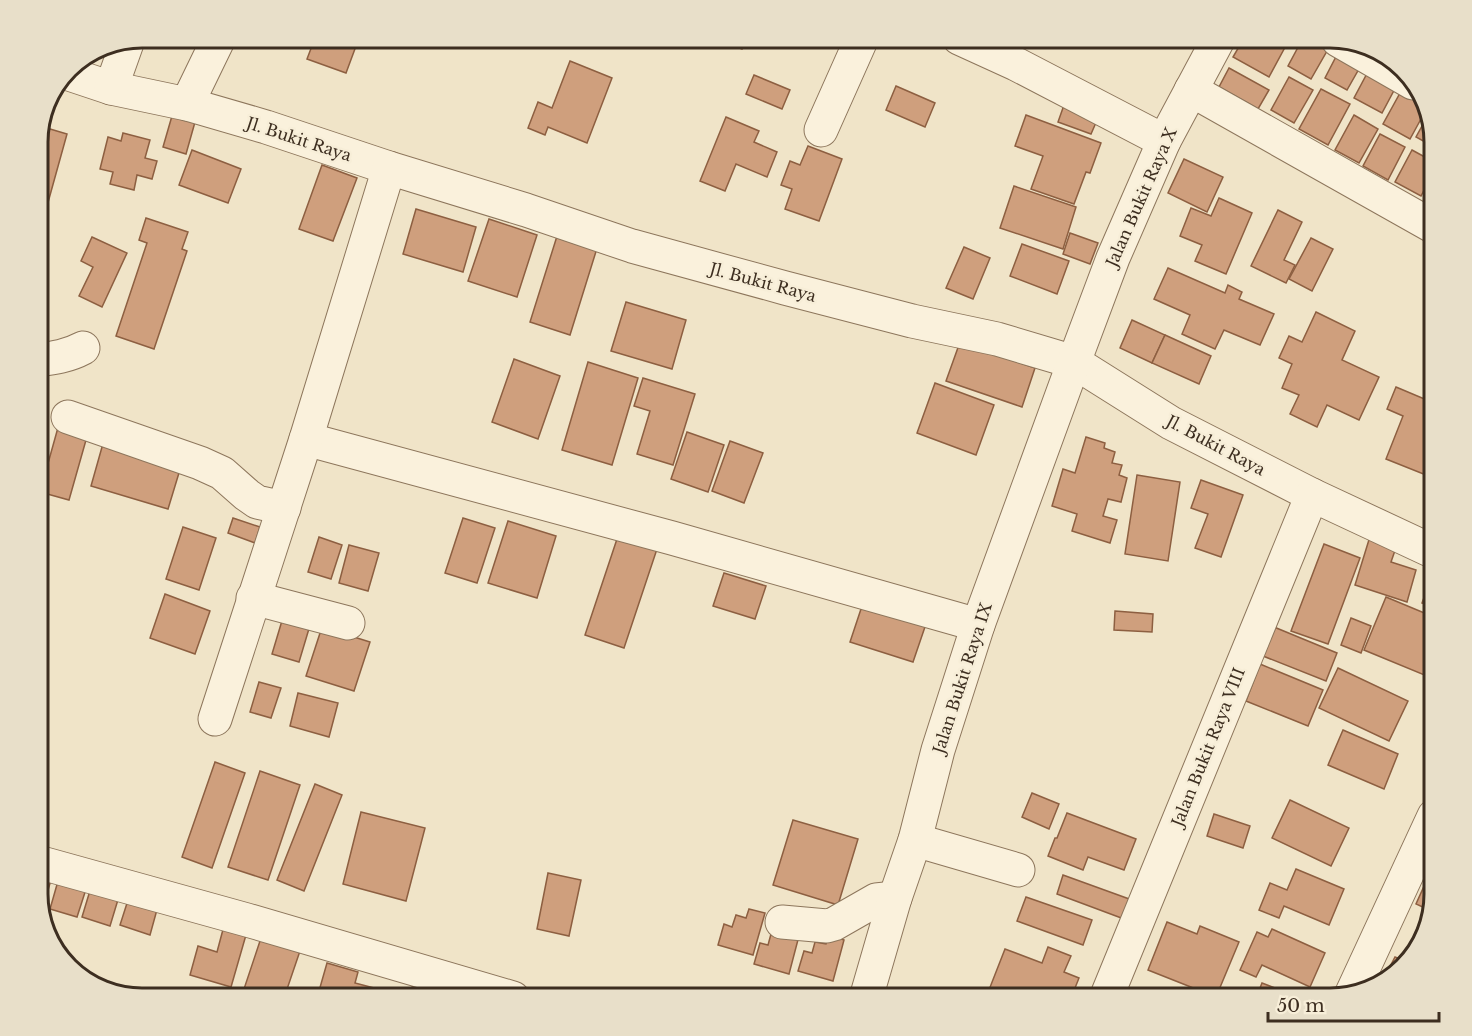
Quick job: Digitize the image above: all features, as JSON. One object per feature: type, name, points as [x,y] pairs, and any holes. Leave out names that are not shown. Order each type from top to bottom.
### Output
[{"type":"street","points":[[187,104],[214,48]]},
{"type":"street","points":[[821,130],[858,48]]},
{"type":"street","points":[[981,48],[1164,141]]},
{"type":"street","name":"Jalan Bukit Raya X","points":[[1074,362],[1113,258],[1164,141],[1214,48]]},
{"type":"street","points":[[111,87],[124,50]]},
{"type":"street","points":[[1362,54],[1392,71]]},
{"type":"street","name":"Jl. Bukit Raya","points":[[75,76],[266,127],[632,246],[912,321],[997,339],[1074,362],[1171,423],[1312,495],[1424,547]]},
{"type":"street","points":[[1191,90],[1424,221]]},
{"type":"street","points":[[215,719],[306,439],[389,168]]},
{"type":"street","points":[[48,359],[73,354],[83,348]]},
{"type":"street","name":"Jalan Bukit Raya IX","points":[[869,988],[978,625],[1074,362]]},
{"type":"street","points":[[68,417],[200,463],[222,473],[257,502],[284,508]]},
{"type":"street","points":[[306,439],[661,535],[978,625]]},
{"type":"street","name":"Jalan Bukit Raya VIII","points":[[1110,988],[1312,495]]},
{"type":"street","points":[[254,598],[348,623]]},
{"type":"street","points":[[1356,984],[1424,838]]},
{"type":"street","points":[[915,840],[1018,870]]},
{"type":"street","points":[[48,865],[247,920],[476,988]]},
{"type":"street","points":[[782,922],[826,926],[834,924],[876,900],[896,898]]},
{"type":"building","points":[[311,48],[355,48],[346,73],[307,59]]},
{"type":"building","points":[[1238,48],[1285,48],[1269,77],[1233,57]]},
{"type":"building","points":[[1298,48],[1329,48],[1311,79],[1288,66]]},
{"type":"building","points":[[1340,49],[1364,60],[1347,90],[1325,78]]},
{"type":"building","points":[[570,61],[612,78],[587,143],[548,127],[545,135],[528,128],[538,102],[552,108]]},
{"type":"building","points":[[1371,66],[1399,81],[1382,113],[1354,98]]},
{"type":"building","points":[[1229,68],[1269,90],[1258,109],[1219,87]]},
{"type":"building","points":[[754,75],[790,90],[782,109],[746,94]]},
{"type":"building","points":[[1289,77],[1313,90],[1294,123],[1271,110]]},
{"type":"building","points":[[1404,85],[1414,100],[1421,119],[1410,139],[1383,124]]},
{"type":"building","points":[[896,86],[935,103],[925,127],[886,110]]},
{"type":"building","points":[[1321,89],[1350,104],[1328,145],[1299,129]]},
{"type":"building","points":[[1064,105],[1098,118],[1091,134],[1058,122]]},
{"type":"building","points":[[174,109],[197,115],[186,154],[163,147]]},
{"type":"building","points":[[1026,115],[1101,143],[1090,173],[1086,172],[1074,204],[1031,189],[1043,156],[1015,146]]},
{"type":"building","points":[[1354,115],[1378,129],[1359,163],[1335,150]]},
{"type":"building","points":[[726,117],[759,131],[754,142],[777,152],[767,177],[736,164],[725,191],[700,181]]},
{"type":"building","points":[[1422,126],[1424,141],[1416,137]]},
{"type":"building","points":[[49,129],[67,134],[48,202]]},
{"type":"building","points":[[123,133],[150,140],[145,158],[157,161],[152,179],[137,175],[134,190],[110,184],[113,172],[100,169],[108,137],[121,141]]},
{"type":"building","points":[[1380,134],[1405,147],[1388,180],[1363,166]]},
{"type":"building","points":[[808,146],[842,159],[819,221],[785,209],[792,189],[781,185],[790,161],[800,165]]},
{"type":"building","points":[[192,150],[241,169],[228,203],[179,185]]},
{"type":"building","points":[[1412,150],[1424,157],[1424,190],[1421,196],[1395,182]]},
{"type":"building","points":[[1184,159],[1223,177],[1207,212],[1168,193]]},
{"type":"building","points":[[322,165],[357,178],[333,241],[299,229]]},
{"type":"building","points":[[1014,186],[1076,207],[1063,249],[1000,228]]},
{"type":"building","points":[[1219,198],[1252,213],[1226,274],[1195,261],[1202,245],[1180,236],[1191,208],[1211,216]]},
{"type":"building","points":[[416,209],[476,227],[463,272],[403,254]]},
{"type":"building","points":[[1278,210],[1302,222],[1284,260],[1295,265],[1286,283],[1251,266]]},
{"type":"building","points":[[146,218],[188,232],[182,249],[187,251],[154,349],[116,336],[147,243],[139,240]]},
{"type":"building","points":[[489,219],[537,235],[517,297],[468,281]]},
{"type":"building","points":[[558,233],[598,245],[570,335],[530,322]]},
{"type":"building","points":[[1070,233],[1098,243],[1090,264],[1063,254]]},
{"type":"building","points":[[92,237],[127,253],[102,307],[79,296],[93,267],[81,261]]},
{"type":"building","points":[[1311,238],[1333,249],[1312,291],[1289,279]]},
{"type":"building","points":[[1022,244],[1069,261],[1057,294],[1010,276]]},
{"type":"building","points":[[964,247],[990,258],[973,299],[946,288]]},
{"type":"building","points":[[1168,268],[1225,293],[1228,285],[1242,292],[1239,299],[1274,314],[1260,345],[1224,330],[1215,349],[1182,334],[1190,315],[1154,299]]},
{"type":"building","points":[[626,302],[686,320],[672,369],[611,351]]},
{"type":"building","points":[[1316,312],[1355,331],[1342,360],[1379,377],[1359,420],[1327,405],[1317,427],[1290,414],[1299,395],[1282,388],[1292,364],[1279,358],[1289,336],[1302,342]]},
{"type":"building","points":[[1132,320],[1165,335],[1152,363],[1120,348]]},
{"type":"building","points":[[1165,335],[1211,356],[1199,384],[1152,363]]},
{"type":"building","points":[[960,342],[1035,368],[1022,407],[946,381]]},
{"type":"building","points":[[514,359],[560,376],[538,439],[492,422]]},
{"type":"building","points":[[588,362],[638,378],[612,465],[562,450]]},
{"type":"building","points":[[643,378],[695,394],[673,465],[637,454],[650,411],[634,406]]},
{"type":"building","points":[[935,383],[994,405],[976,455],[917,433]]},
{"type":"building","points":[[1396,387],[1424,399],[1424,474],[1386,459],[1403,416],[1387,409]]},
{"type":"building","points":[[59,424],[88,433],[69,500],[48,494],[48,463]]},
{"type":"building","points":[[687,432],[724,445],[708,492],[671,479]]},
{"type":"building","points":[[1086,437],[1105,443],[1104,448],[1115,452],[1112,463],[1122,465],[1119,475],[1127,478],[1121,502],[1108,499],[1103,516],[1117,520],[1110,543],[1072,531],[1077,514],[1052,506],[1063,469],[1075,473]]},
{"type":"building","points":[[104,440],[182,463],[168,509],[91,486]]},
{"type":"building","points":[[730,441],[763,453],[744,503],[712,491]]},
{"type":"building","points":[[1137,475],[1180,482],[1168,561],[1125,554]]},
{"type":"building","points":[[1201,480],[1243,495],[1221,557],[1195,548],[1208,514],[1191,508]]},
{"type":"building","points":[[233,518],[260,527],[255,543],[228,533]]},
{"type":"building","points":[[463,518],[495,528],[477,583],[445,573]]},
{"type":"building","points":[[508,521],[556,536],[537,598],[488,583]]},
{"type":"building","points":[[183,527],[216,538],[199,590],[166,579]]},
{"type":"building","points":[[1372,530],[1399,539],[1391,562],[1416,570],[1407,602],[1355,585]]},
{"type":"building","points":[[619,533],[658,546],[624,648],[585,635]]},
{"type":"building","points":[[319,537],[342,545],[331,579],[308,572]]},
{"type":"building","points":[[1324,544],[1360,558],[1328,644],[1291,631]]},
{"type":"building","points":[[349,545],[379,553],[368,591],[339,583]]},
{"type":"building","points":[[724,573],[766,586],[755,619],[713,606]]},
{"type":"building","points":[[165,594],[210,611],[195,654],[150,638]]},
{"type":"building","points":[[1386,597],[1424,613],[1424,675],[1364,650]]},
{"type":"building","points":[[864,600],[927,621],[913,662],[850,642]]},
{"type":"building","points":[[1115,611],[1153,614],[1152,632],[1114,630]]},
{"type":"building","points":[[284,614],[311,622],[299,662],[272,654]]},
{"type":"building","points":[[1351,618],[1371,626],[1361,653],[1341,645]]},
{"type":"building","points":[[322,627],[370,642],[354,691],[306,676]]},
{"type":"building","points":[[1274,627],[1337,653],[1326,681],[1263,656]]},
{"type":"building","points":[[1260,664],[1323,690],[1308,726],[1246,701]]},
{"type":"building","points":[[1338,668],[1408,701],[1389,741],[1319,708]]},
{"type":"building","points":[[259,682],[281,688],[271,718],[250,712]]},
{"type":"building","points":[[298,693],[338,703],[329,737],[290,726]]},
{"type":"building","points":[[1343,730],[1398,754],[1384,789],[1328,765]]},
{"type":"building","points":[[215,762],[245,773],[212,868],[182,857]]},
{"type":"building","points":[[260,771],[300,785],[268,880],[228,867]]},
{"type":"building","points":[[315,784],[342,795],[304,891],[277,880]]},
{"type":"building","points":[[1032,793],[1059,804],[1049,829],[1022,817]]},
{"type":"building","points":[[1290,800],[1349,828],[1331,866],[1272,838]]},
{"type":"building","points":[[361,812],[425,828],[406,901],[343,884]]},
{"type":"building","points":[[1067,813],[1136,839],[1124,870],[1088,857],[1083,870],[1048,856]]},
{"type":"building","points":[[1214,814],[1250,826],[1243,848],[1207,836]]},
{"type":"building","points":[[793,820],[858,839],[838,905],[773,885]]},
{"type":"building","points":[[1296,869],[1344,889],[1329,925],[1284,906],[1279,918],[1259,910],[1270,883],[1287,890]]},
{"type":"building","points":[[48,871],[53,873],[48,890]]},
{"type":"building","points":[[548,873],[581,880],[569,936],[537,929]]},
{"type":"building","points":[[60,874],[88,883],[77,917],[50,909]]},
{"type":"building","points":[[1063,875],[1132,900],[1124,919],[1057,894]]},
{"type":"building","points":[[92,884],[120,893],[110,926],[82,917]]},
{"type":"building","points":[[1424,886],[1423,907],[1416,904]]},
{"type":"building","points":[[129,897],[158,906],[150,935],[120,925]]},
{"type":"building","points":[[1026,897],[1092,920],[1083,945],[1017,921]]},
{"type":"building","points":[[749,909],[765,913],[753,955],[718,945],[724,924],[732,927],[736,915],[746,918]]},
{"type":"building","points":[[225,922],[248,928],[231,987],[190,975],[198,946],[217,952]]},
{"type":"building","points":[[1167,922],[1197,934],[1200,926],[1239,942],[1220,988],[1193,988],[1148,970]]},
{"type":"building","points":[[1272,929],[1325,953],[1310,987],[1262,965],[1256,977],[1240,970],[1257,932],[1268,937]]},
{"type":"building","points":[[800,932],[789,974],[754,964],[760,943],[768,945],[771,934]]},
{"type":"building","points":[[262,935],[301,948],[287,988],[244,988]]},
{"type":"building","points":[[829,935],[844,940],[833,981],[798,971],[804,951],[812,953],[815,942],[826,944]]},
{"type":"building","points":[[1048,947],[1071,956],[1064,972],[1079,978],[1075,988],[990,988],[1005,949],[1042,963]]},
{"type":"building","points":[[327,963],[358,972],[355,983],[374,988],[320,988]]},
{"type":"building","points":[[1262,983],[1275,988],[1260,988]]},
{"type":"building","points":[[413,984],[428,988],[412,988]]}]
